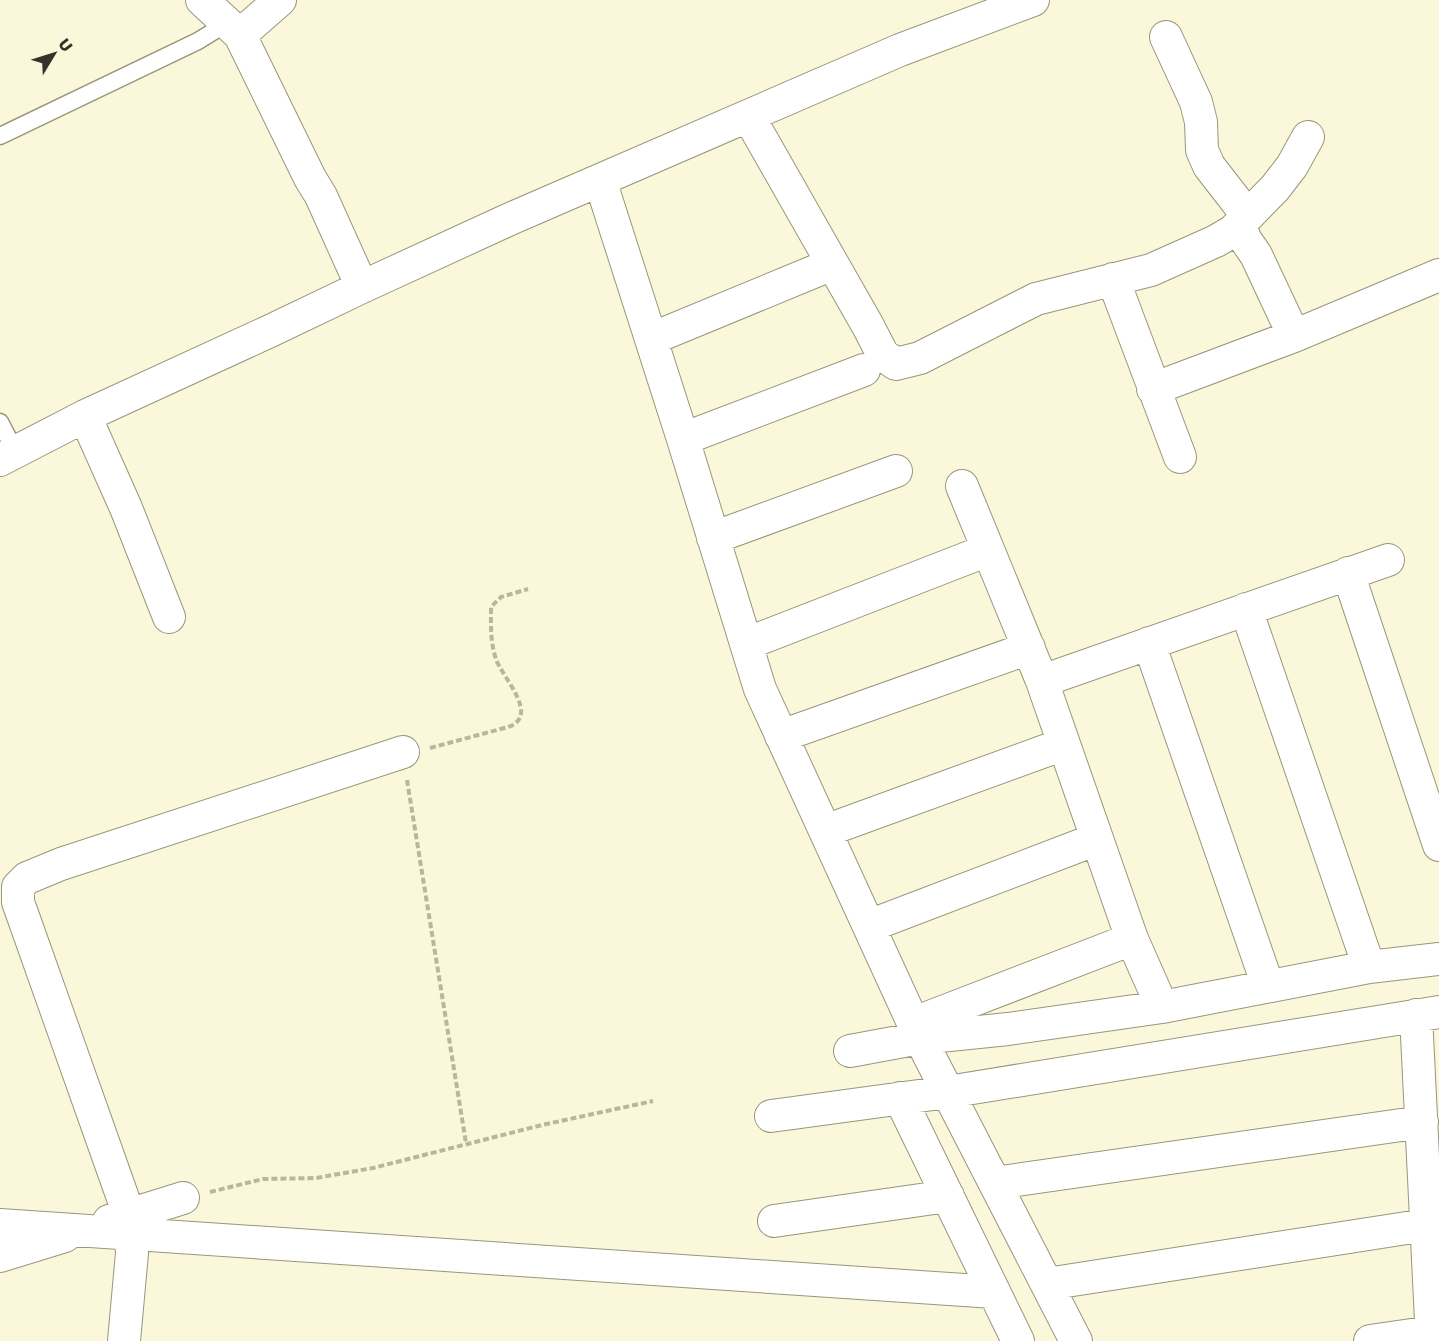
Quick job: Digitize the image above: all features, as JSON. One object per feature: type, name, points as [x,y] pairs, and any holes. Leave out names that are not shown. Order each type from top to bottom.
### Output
[{"type":"street","points":[[202,0],[233,29],[321,196],[362,286]]},
{"type":"street","points":[[233,29],[280,0]]},
{"type":"street","points":[[8,457],[85,416],[362,286],[900,50],[1033,0]]},
{"type":"street","points":[[1166,37],[1196,102],[1201,122],[1202,150],[1209,166],[1244,220],[1245,239],[1265,274],[1294,336]]},
{"type":"street","points":[[749,117],[883,355],[896,364],[920,358],[1036,299],[1151,270],[1216,241],[1233,231],[1275,188],[1292,166],[1308,137]]},
{"type":"street","points":[[600,180],[760,690],[917,1031],[1076,1341]]},
{"type":"street","points":[[651,339],[818,270]]},
{"type":"street","points":[[1153,389],[1294,336],[1439,275]]},
{"type":"street","points":[[1113,279],[1180,458]]},
{"type":"street","points":[[683,439],[864,370]]},
{"type":"street","points":[[85,416],[126,508],[169,617]]},
{"type":"street","points":[[713,538],[896,471]]},
{"type":"street","points":[[962,486],[1042,681],[1132,939],[1162,1007]]},
{"type":"street","points":[[746,644],[988,550]]},
{"type":"street","points":[[1042,681],[1388,560]]},
{"type":"street","points":[[1348,573],[1439,845]]},
{"type":"street","points":[[1246,609],[1369,967]]},
{"type":"street","points":[[1149,643],[1269,986]]},
{"type":"street","points":[[781,736],[1029,648]]},
{"type":"street","points":[[825,831],[1064,744]]},
{"type":"street","points":[[124,1341],[132,1253],[129,1215],[18,902],[18,887],[27,878],[61,864],[403,753]]},
{"type":"street","points":[[869,926],[1097,840]]},
{"type":"street","points":[[850,1051],[917,1031],[1132,939]]},
{"type":"street","points":[[917,1031],[1008,1029],[1162,1007],[1369,967],[1439,959]]},
{"type":"street","points":[[771,1116],[948,1092],[1428,1013],[1422,1122],[1432,1336],[1370,1341]]},
{"type":"street","points":[[900,1098],[1018,1341]]},
{"type":"street","points":[[995,1183],[1422,1122]]},
{"type":"street","points":[[774,1221],[948,1196]]},
{"type":"street","points":[[0,1256],[183,1198]]},
{"type":"street","points":[[0,1225],[994,1292]]},
{"type":"street","points":[[1047,1284],[1426,1225]]},
{"type":"lane","points":[[0,136],[198,41],[233,29]]},
{"type":"lane","points":[[0,422],[8,457]]},
{"type":"path","points":[[466,1143],[403,753],[515,725],[520,718],[521,702],[497,662],[490,639],[491,607],[501,597],[528,589]]},
{"type":"path","points":[[183,1198],[263,1179],[316,1178],[374,1168],[466,1143],[653,1101]]}]
